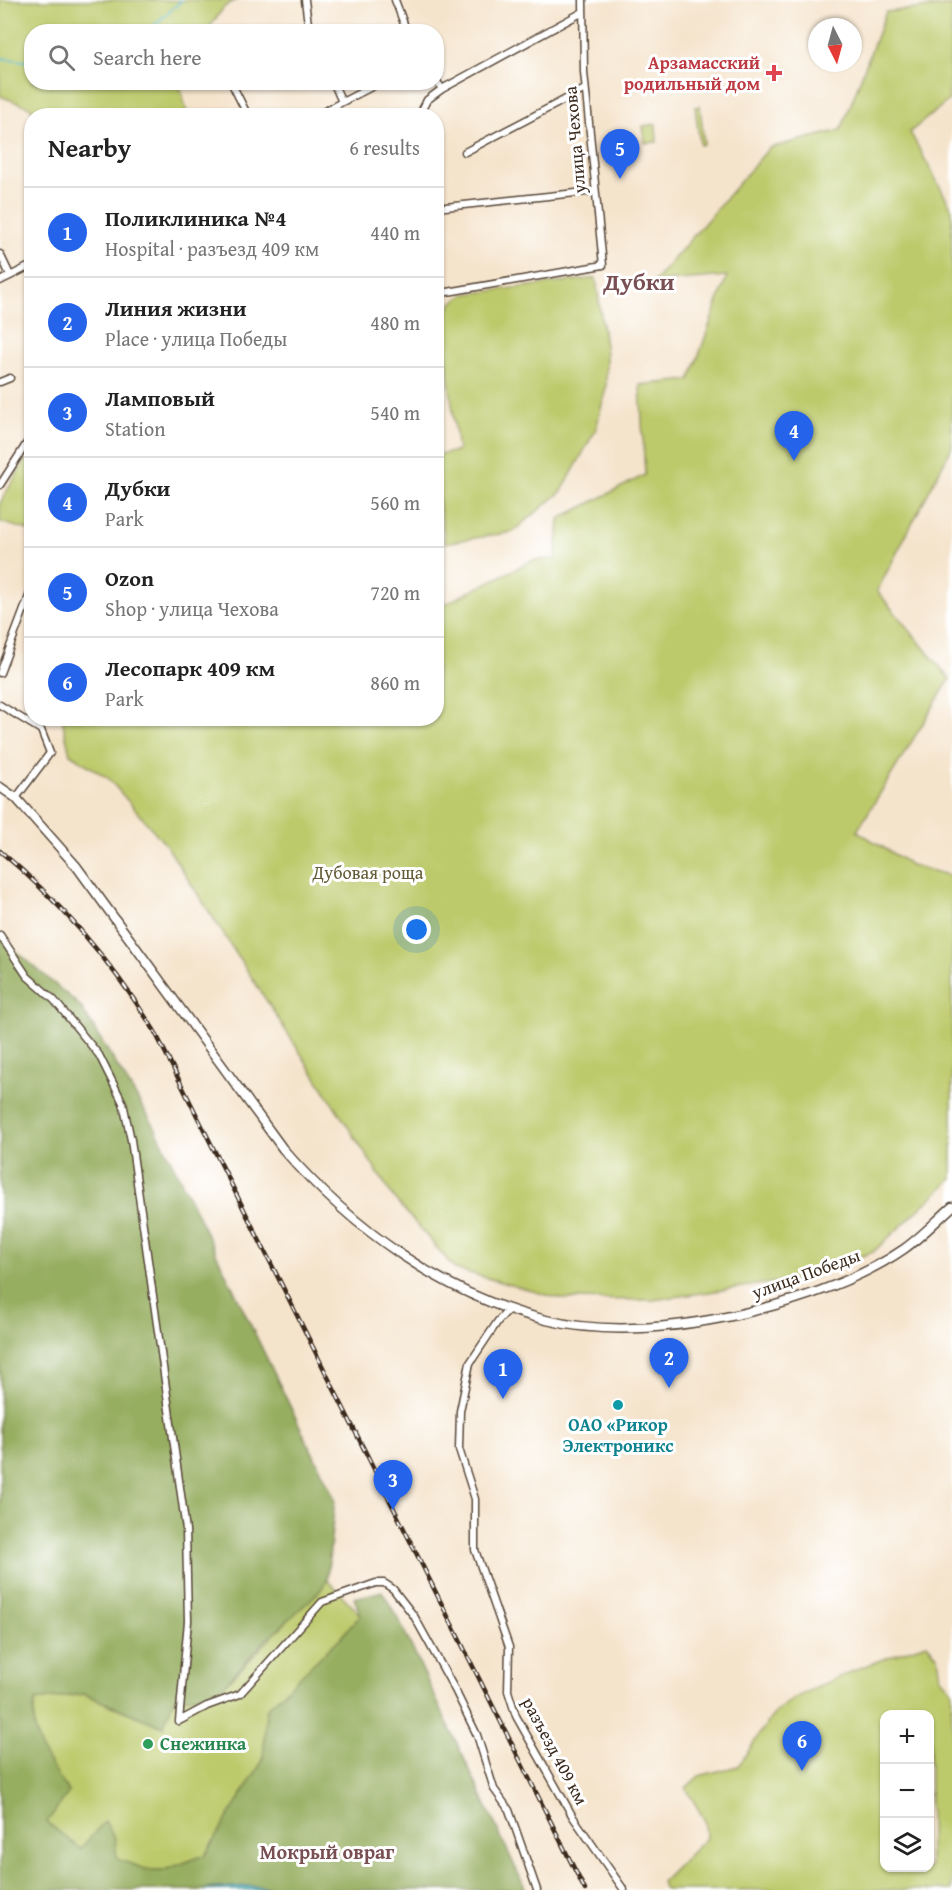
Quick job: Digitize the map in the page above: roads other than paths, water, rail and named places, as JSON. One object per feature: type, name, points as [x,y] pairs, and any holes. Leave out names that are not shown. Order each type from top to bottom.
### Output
[{"type":"street","points":[[305,0],[308,24]]},
{"type":"street","points":[[395,0],[404,24]]},
{"type":"street","name":"улица Чехова","points":[[444,293],[603,265],[585,89],[583,0]]},
{"type":"street","points":[[444,88],[583,12]]},
{"type":"street","points":[[465,152],[585,89]]},
{"type":"street","points":[[235,90],[244,108]]},
{"type":"street","points":[[337,90],[342,102]]},
{"type":"street","points":[[330,108],[365,90]]},
{"type":"street","points":[[423,108],[427,100],[441,90]]},
{"type":"street","points":[[444,207],[595,191]]},
{"type":"street","points":[[0,254],[10,275]]},
{"type":"street","points":[[0,281],[24,269]]},
{"type":"street","points":[[0,382],[10,378]]},
{"type":"street","points":[[0,485],[24,448]]},
{"type":"street","points":[[0,673],[24,610]]},
{"type":"street","points":[[0,705],[24,720]]},
{"type":"street","points":[[16,798],[50,753],[41,730],[34,726]]},
{"type":"street","name":"улица Победы","points":[[0,787],[16,798],[77,867],[283,1149],[312,1182],[357,1222],[414,1262],[463,1290],[509,1309],[573,1324],[637,1328],[705,1322],[778,1305],[871,1268],[905,1248],[952,1207]]},
{"type":"street","points":[[0,935],[27,976],[54,1000],[99,1054],[123,1103],[129,1131],[186,1530],[188,1621],[179,1721],[207,1706],[240,1694],[322,1602],[376,1583],[384,1583],[393,1589],[414,1616],[477,1734],[494,1789],[509,1809],[537,1890]]},
{"type":"street","name":"разъезд 409 км","points":[[509,1309],[492,1329],[470,1363],[459,1411],[459,1449],[475,1499],[475,1550],[509,1647],[508,1691],[516,1716],[573,1817],[624,1890]]},
{"type":"water","points":[[248,1886],[286,1890],[205,1890],[206,1889]]},
{"type":"waterway","points":[[156,24],[182,0]]},
{"type":"waterway","points":[[0,58],[24,61]]},
{"type":"railway","points":[[0,851],[44,891],[103,957],[154,1030],[585,1890]]},
{"type":"place","name":"Арзамасский родильный дом","points":[[774,73]]},
{"type":"place","name":"Ozon","points":[[620,179]]},
{"type":"place","name":"Дубки","points":[[794,461]]},
{"type":"place","name":"Линия жизни","points":[[669,1388]]},
{"type":"place","name":"Поликлиника №4","points":[[503,1399]]},
{"type":"place","name":"ОАО «Рикор Электроникс","points":[[618,1405]]},
{"type":"place","name":"Ламповый","points":[[393,1510]]},
{"type":"place","name":"Снежинка","points":[[148,1744]]},
{"type":"place","name":"Лесопарк 409 км","points":[[802,1771]]},
{"type":"district","name":"Дубки","points":[[639,282]]},
{"type":"district","name":"Мокрый овраг","points":[[327,1852]]},
{"type":"park label","name":"Дубовая роща","points":[[368,873]]}]
